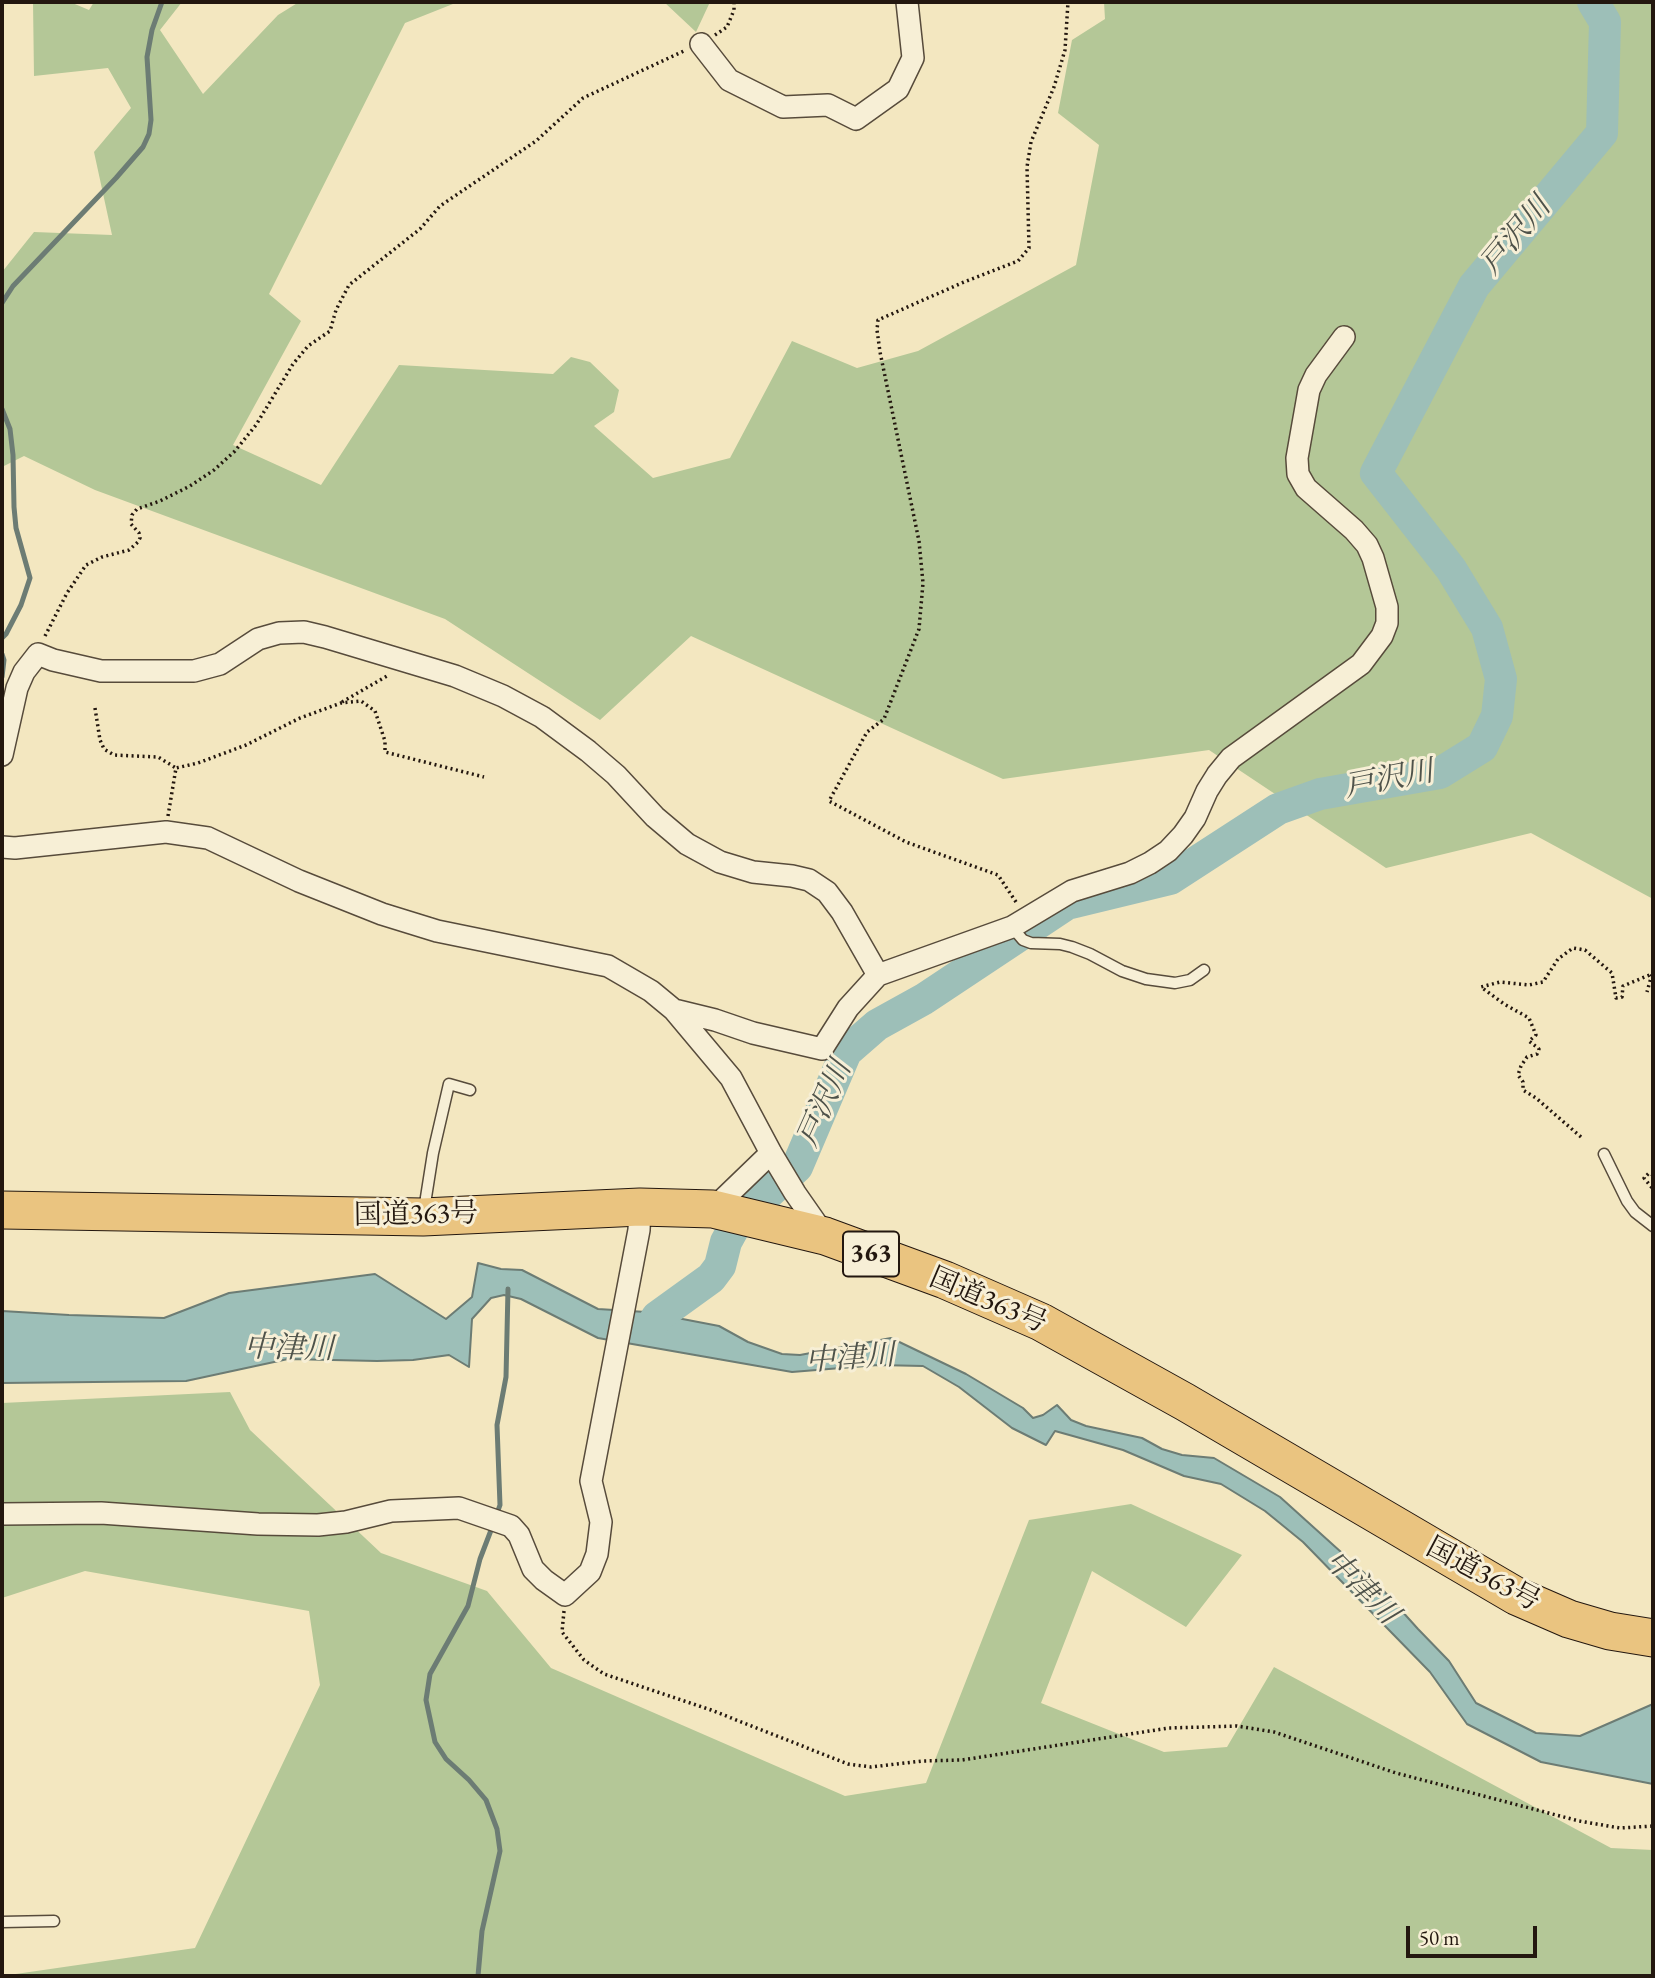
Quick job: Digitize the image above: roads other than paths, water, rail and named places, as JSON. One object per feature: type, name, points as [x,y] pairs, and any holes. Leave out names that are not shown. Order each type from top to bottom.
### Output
[{"type":"highway","name":"国道363号","points":[[2,1210],[640,1219],[713,1209],[825,1236],[945,1280],[1041,1322],[1185,1402],[1516,1596],[1569,1619],[1610,1631],[1653,1638]]},
{"type":"street","points":[[701,44],[729,79],[783,107],[828,105],[856,119],[898,89],[913,58],[907,2]]},
{"type":"street","points":[[674,1010],[753,1033],[822,1049],[848,1008],[878,975],[1012,928],[1072,891],[1130,873],[1150,863],[1183,835],[1195,818],[1207,791],[1231,758],[1361,664],[1382,636],[1387,623],[1387,607],[1373,558],[1367,545],[1354,530],[1306,488],[1298,474],[1297,458],[1309,390],[1316,374],[1343,337]]},
{"type":"street","points":[[2,755],[18,688],[24,671],[37,654],[101,671],[194,671],[220,664],[258,639],[279,633],[304,632],[454,677],[503,696],[542,717],[616,775],[655,817],[688,844],[720,862],[753,872],[809,880],[827,892],[842,912],[878,975]]},
{"type":"street","points":[[2,847],[15,848],[166,832],[208,838],[299,881],[382,914],[438,931],[608,966],[651,991],[674,1010],[731,1078],[771,1153],[825,1236]]},
{"type":"street","points":[[713,1209],[771,1153]]},
{"type":"street","points":[[2,1514],[101,1513],[258,1524],[318,1525],[346,1522],[391,1511],[459,1508],[511,1526],[519,1535],[533,1569],[565,1595],[590,1572],[597,1554],[601,1522],[591,1481],[640,1219]]},
{"type":"lane","points":[[1012,928],[1023,940],[1072,947],[1122,971],[1146,979],[1175,983],[1190,980],[1205,970]]},
{"type":"lane","points":[[423,1217],[433,1153],[449,1084],[470,1090]]},
{"type":"lane","points":[[1604,1154],[1627,1201],[1635,1212],[1653,1227]]},
{"type":"lane","points":[[2,1922],[54,1921]]},
{"type":"water","name":"中津川","points":[[478,1263],[501,1269],[522,1270],[598,1309],[646,1312],[719,1326],[748,1342],[782,1354],[800,1355],[891,1338],[966,1374],[1023,1408],[1033,1418],[1043,1415],[1057,1405],[1071,1420],[1086,1426],[1142,1438],[1162,1449],[1182,1455],[1214,1458],[1280,1497],[1382,1589],[1449,1661],[1476,1703],[1536,1733],[1580,1736],[1653,1704],[1653,1784],[1541,1762],[1467,1724],[1430,1672],[1303,1542],[1265,1511],[1221,1484],[1184,1476],[1123,1450],[1055,1431],[1046,1445],[1012,1428],[959,1387],[923,1366],[878,1365],[792,1372],[598,1338],[521,1299],[504,1295],[491,1298],[472,1319],[469,1367],[449,1355],[377,1361],[288,1359],[186,1381],[2,1383],[2,1311],[164,1318],[229,1293],[375,1274],[446,1319],[472,1297]]},
{"type":"waterway","points":[[2,303],[13,286],[143,147],[151,120],[147,57],[152,30],[162,2]]},
{"type":"waterway","name":"戸沢川","points":[[651,1327],[657,1317],[711,1278],[720,1266],[726,1242],[737,1222],[797,1167],[846,1052],[877,1025],[924,999],[1067,904],[1170,879],[1278,809],[1320,794],[1440,773],[1482,747],[1497,716],[1501,679],[1487,628],[1451,569],[1376,473],[1474,286],[1602,133],[1605,22],[1593,2]]},
{"type":"waterway","points":[[2,409],[10,429],[16,528],[30,578],[21,605],[2,638]]},
{"type":"waterway","points":[[2,654],[2,677]]},
{"type":"waterway","points":[[496,1516],[500,1505],[497,1425],[506,1377],[508,1289]]},
{"type":"waterway","points":[[478,1976],[482,1931],[500,1851],[497,1829],[486,1800],[446,1759],[435,1742],[426,1700],[430,1674],[468,1606],[480,1559],[493,1525]]}]
